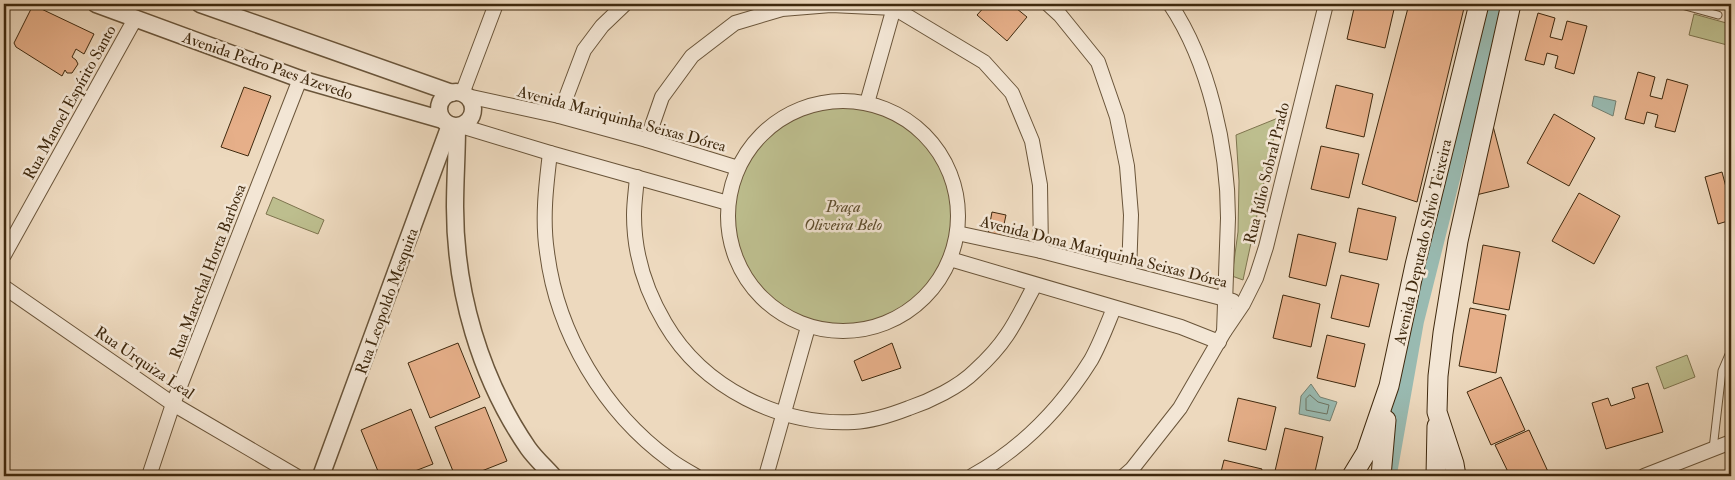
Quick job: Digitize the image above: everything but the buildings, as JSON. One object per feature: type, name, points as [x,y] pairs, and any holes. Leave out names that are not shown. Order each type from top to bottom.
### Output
[{"type":"main road","name":"Avenida Deputado Sílvio Teixeira","points":[[1352,476],[1366,453],[1389,386],[1415,265],[1479,4]]},
{"type":"main road","points":[[1436,476],[1438,376],[1443,333],[1458,241],[1511,4]]},
{"type":"main road","points":[[1381,476],[1389,386]]},
{"type":"main road","points":[[1437,412],[1458,472]]},
{"type":"street","name":"Avenida Pedro Paes Azevedo","points":[[96,4],[300,79],[453,124]]},
{"type":"street","points":[[200,4],[460,94],[472,105],[472,115],[466,123],[453,124]]},
{"type":"street","points":[[460,94],[496,4]]},
{"type":"street","points":[[559,116],[584,50],[602,26],[625,4]]},
{"type":"street","points":[[1048,4],[1060,15],[1098,62],[1117,117],[1127,166],[1131,215],[1129,274]]},
{"type":"street","points":[[950,259],[1114,308],[1221,337],[1228,216],[1225,172],[1217,125],[1204,73],[1182,22],[1170,4]]},
{"type":"street","name":"Rua Júlio Sobral Prado","points":[[1124,476],[1132,469],[1180,408],[1221,337],[1243,304],[1256,278],[1266,247],[1326,4]]},
{"type":"street","points":[[647,140],[662,97],[692,56],[735,23],[782,9],[831,5],[894,6],[984,62],[1012,93],[1032,141],[1040,185],[1041,251]]},
{"type":"street","points":[[867,103],[894,6]]},
{"type":"street","name":"Rua Manoel Espírito Santo","points":[[4,255],[135,19]]},
{"type":"street","name":"Rua Marechal Horta Barbosa","points":[[149,476],[173,404],[300,79]]},
{"type":"street","points":[[460,94],[447,95],[441,102],[439,112],[453,124],[728,203]]},
{"type":"street","name":"Avenida Mariquinha Seixas Dórea","points":[[460,94],[559,116],[647,140],[738,168]]},
{"type":"street","points":[[841,100],[867,103],[894,112],[918,128],[938,150],[951,175],[958,204],[957,233],[950,259],[936,284],[917,306],[892,321],[865,330],[837,332],[808,327],[780,313],[756,292],[747,279],[738,265],[729,235],[728,203],[738,168],[751,145],[769,126],[791,112],[815,103],[841,100]]},
{"type":"street","points":[[453,124],[458,253],[464,290],[478,347],[502,404],[529,449],[553,476]]},
{"type":"street","name":"Rua Leopoldo Mesquita","points":[[320,476],[453,124]]},
{"type":"street","points":[[550,153],[544,202],[547,252],[557,300],[575,347],[600,390],[632,428],[670,460],[696,476]]},
{"type":"street","points":[[637,177],[634,215],[637,253],[648,290],[665,324],[688,354],[716,380],[748,400],[783,414],[833,422],[856,422],[884,417],[931,400],[974,372],[1007,335],[1035,285]]},
{"type":"street","name":"Avenida Dona Mariquinha Seixas Dórea","points":[[957,233],[1041,251],[1243,304]]},
{"type":"street","name":"Rua Urquiza Leal","points":[[4,287],[173,404],[296,476]]},
{"type":"street","points":[[972,476],[1020,444],[1060,405],[1092,359],[1114,308]]},
{"type":"street","points":[[766,476],[808,327]]},
{"type":"street","points":[[1644,476],[1731,442]]},
{"type":"lane","points":[[1678,4],[1718,15]]},
{"type":"lane","points":[[1713,449],[1722,371],[1731,350]]},
{"type":"green space","points":[[1694,14],[1730,24],[1731,46],[1689,35]]},
{"type":"green space","name":"Praça Oliveira Belo","points":[[843,104],[865,106],[895,117],[913,129],[929,145],[941,163],[949,183],[954,215],[952,237],[941,267],[929,285],[913,301],[895,313],[875,321],[843,326],[821,324],[791,313],[773,301],[757,285],[745,267],[737,247],[732,215],[734,193],[745,163],[757,145],[773,129],[791,117],[811,109]]},
{"type":"green space","points":[[1278,118],[1243,280],[1232,276],[1238,232],[1239,181],[1236,135]]},
{"type":"green space","points":[[273,197],[324,220],[318,234],[266,214]]},
{"type":"green space","points":[[1687,355],[1695,377],[1664,389],[1656,367]]},
{"type":"water","points":[[1594,96],[1616,101],[1613,116],[1592,106]]},
{"type":"water","points":[[1311,384],[1320,397],[1337,402],[1330,421],[1299,414],[1301,396]]},
{"type":"waterway","points":[[1389,468],[1415,321],[1495,4]]}]
